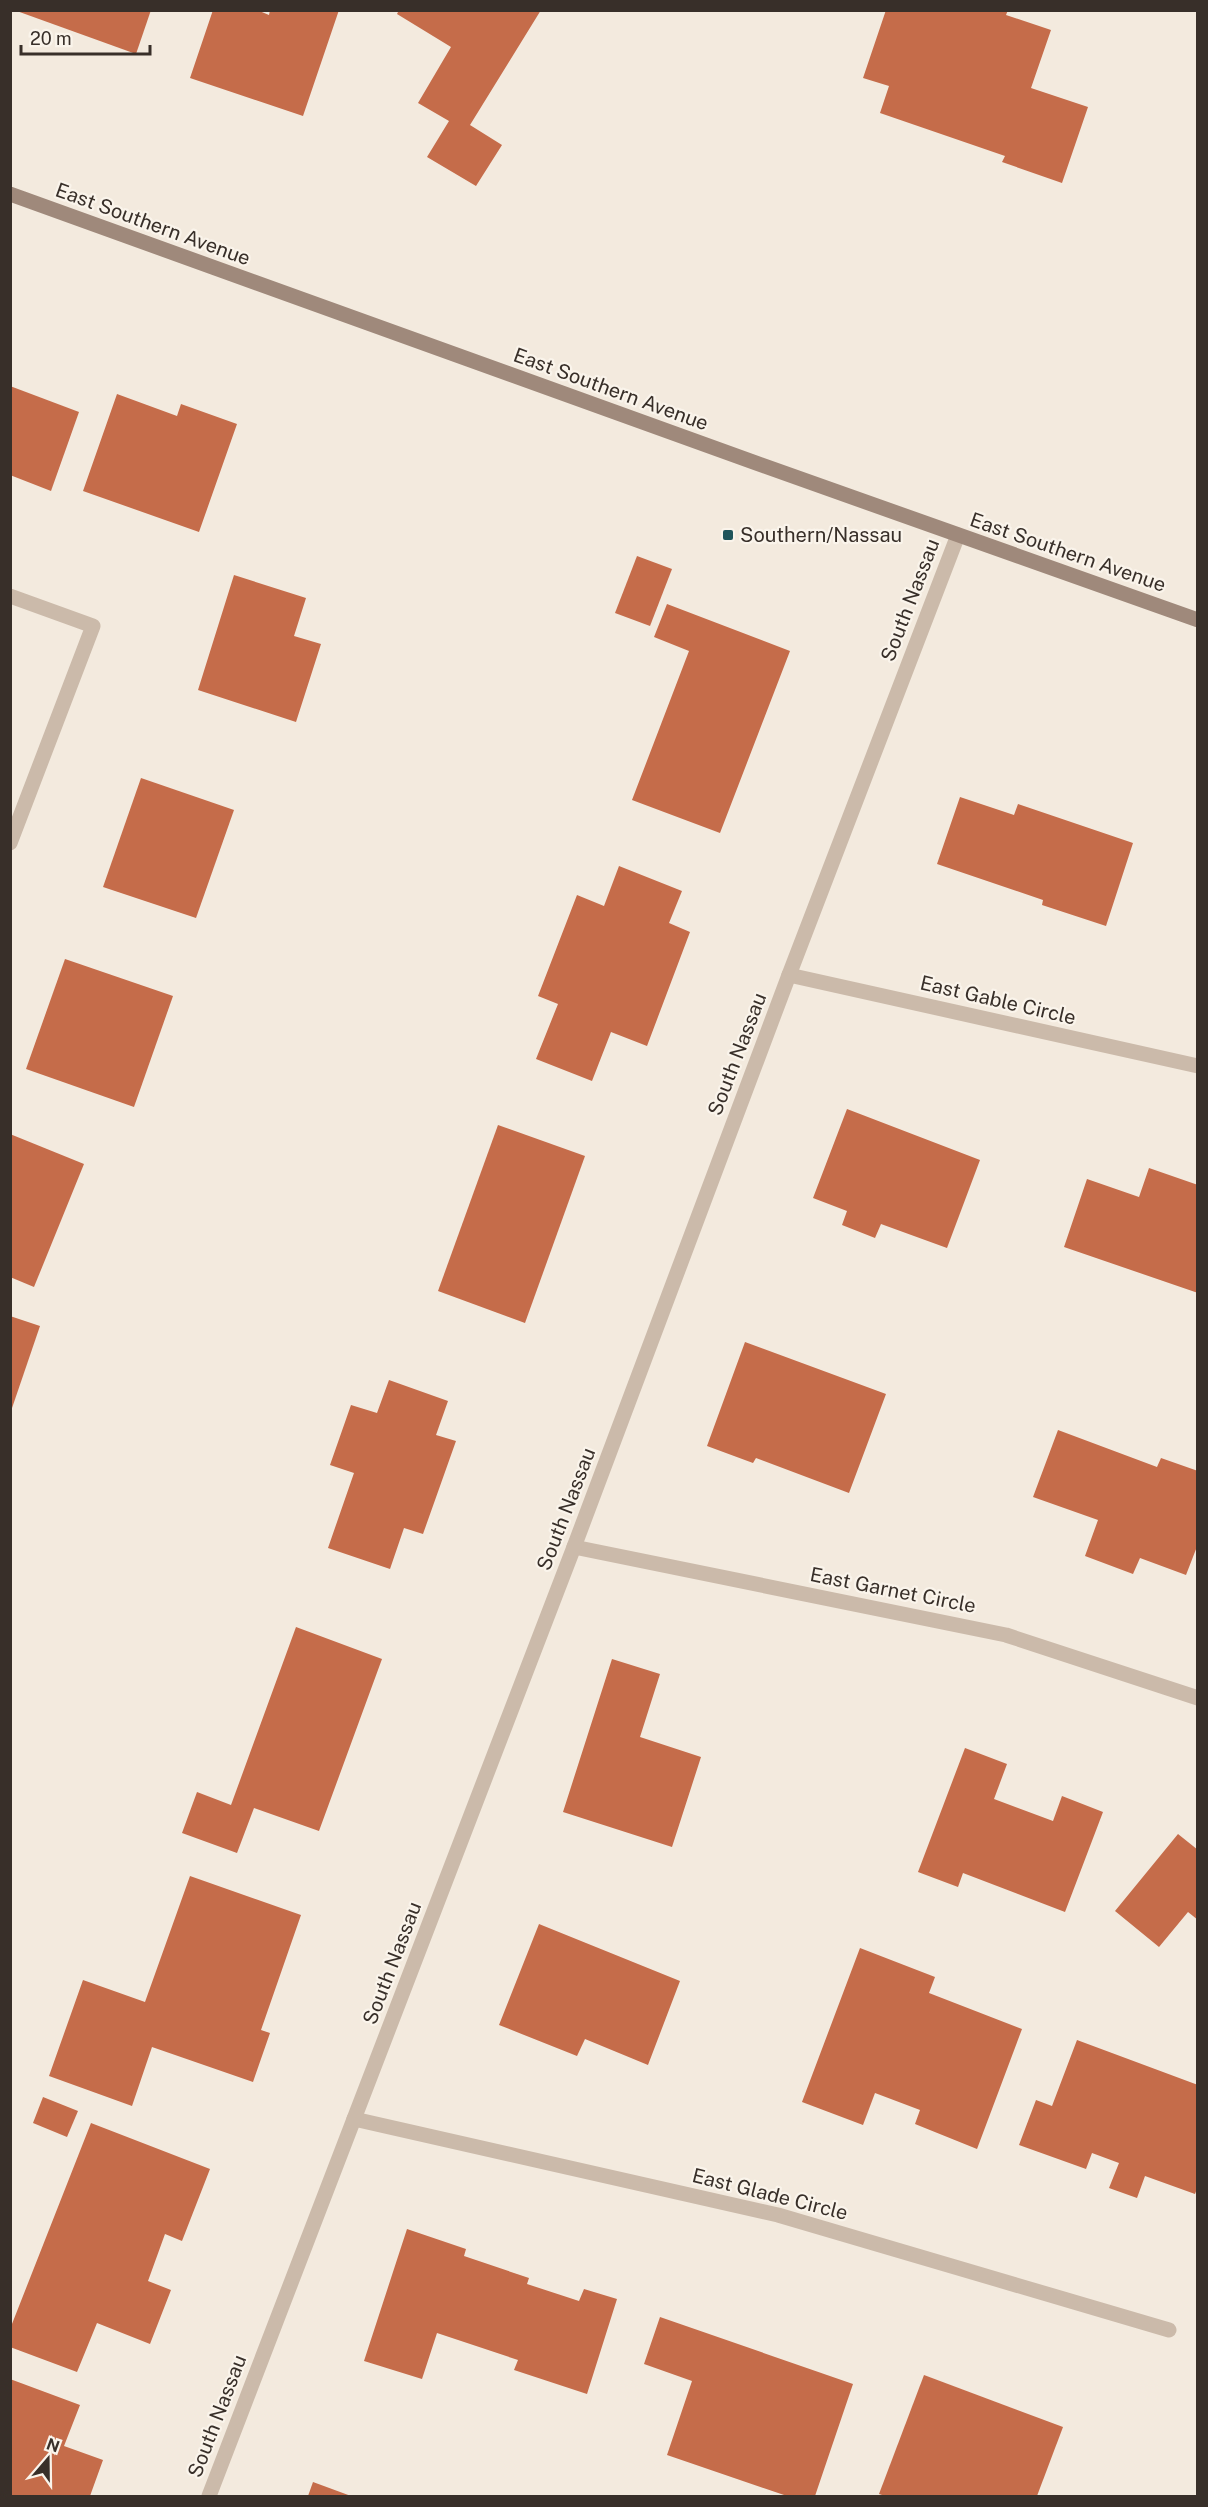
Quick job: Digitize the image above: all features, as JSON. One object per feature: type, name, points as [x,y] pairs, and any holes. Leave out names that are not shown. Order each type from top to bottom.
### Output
[{"type":"main road","name":"East Southern Avenue","points":[[10,194],[1197,620]]},
{"type":"street","name":"South Nassau","points":[[209,2496],[574,1547],[789,975],[958,535]]},
{"type":"street","points":[[10,596],[93,626],[10,843]]},
{"type":"street","name":"East Gable Circle","points":[[789,975],[1197,1066]]},
{"type":"street","name":"East Garnet Circle","points":[[574,1547],[1006,1635],[1197,1698]]},
{"type":"street","name":"East Glade Circle","points":[[354,2119],[778,2215],[1169,2330]]},
{"type":"building","points":[[14,10],[151,10],[136,54]]},
{"type":"building","points":[[213,10],[257,10],[269,15],[270,10],[339,10],[303,116],[190,78]]},
{"type":"building","points":[[399,10],[541,10],[470,125],[502,145],[476,186],[427,157],[449,121],[418,103],[451,47],[397,14]]},
{"type":"building","points":[[886,10],[1008,10],[1006,15],[1051,30],[1031,88],[1088,107],[1062,183],[1002,162],[1005,156],[880,113],[889,86],[863,78]]},
{"type":"building","points":[[10,386],[79,412],[51,491],[10,475]]},
{"type":"building","points":[[117,394],[177,416],[181,404],[237,424],[199,532],[83,491]]},
{"type":"building","points":[[637,556],[672,569],[650,626],[615,613]]},
{"type":"building","points":[[234,575],[306,598],[294,636],[321,644],[296,722],[198,690]]},
{"type":"building","points":[[667,604],[790,651],[720,833],[632,800],[689,651],[654,637]]},
{"type":"building","points":[[141,778],[234,810],[196,918],[103,887]]},
{"type":"building","points":[[960,797],[1014,815],[1018,804],[1133,843],[1106,926],[1042,905],[1043,900],[937,864]]},
{"type":"building","points":[[619,866],[682,891],[669,923],[690,932],[647,1046],[611,1032],[592,1081],[536,1059],[558,1004],[538,996],[577,895],[604,906]]},
{"type":"building","points":[[65,959],[173,996],[134,1107],[26,1069]]},
{"type":"building","points":[[847,1109],[980,1160],[947,1248],[881,1224],[875,1238],[842,1225],[847,1211],[813,1198]]},
{"type":"building","points":[[498,1125],[585,1156],[525,1323],[438,1291]]},
{"type":"building","points":[[10,1134],[84,1164],[34,1287],[10,1277]]},
{"type":"building","points":[[1149,1168],[1198,1185],[1198,1293],[1064,1247],[1087,1179],[1139,1197]]},
{"type":"building","points":[[10,1316],[40,1326],[11,1411],[10,1411]]},
{"type":"building","points":[[745,1342],[886,1394],[849,1493],[756,1458],[753,1463],[707,1446]]},
{"type":"building","points":[[389,1380],[448,1401],[436,1435],[456,1441],[423,1534],[404,1528],[390,1569],[328,1548],[354,1473],[330,1465],[351,1405],[377,1413]]},
{"type":"building","points":[[1058,1430],[1157,1467],[1161,1458],[1198,1471],[1198,1544],[1186,1575],[1140,1558],[1133,1574],[1085,1556],[1098,1520],[1033,1497]]},
{"type":"building","points":[[296,1627],[382,1659],[319,1831],[254,1808],[237,1853],[182,1833],[197,1792],[231,1805]]},
{"type":"building","points":[[612,1659],[660,1674],[640,1737],[701,1757],[672,1847],[563,1812]]},
{"type":"building","points":[[965,1748],[1007,1764],[994,1799],[1053,1821],[1062,1796],[1103,1812],[1065,1912],[963,1873],[958,1887],[918,1872]]},
{"type":"building","points":[[1178,1834],[1198,1850],[1198,1920],[1188,1912],[1159,1947],[1115,1911]]},
{"type":"building","points":[[190,1876],[301,1915],[261,2030],[270,2033],[253,2082],[152,2047],[132,2106],[49,2076],[83,1980],[145,2002]]},
{"type":"building","points":[[539,1924],[680,1981],[648,2065],[585,2039],[577,2056],[499,2025]]},
{"type":"building","points":[[860,1948],[935,1977],[929,1993],[1022,2029],[977,2149],[915,2124],[920,2110],[875,2093],[863,2125],[802,2102]]},
{"type":"building","points":[[1077,2040],[1198,2085],[1198,2186],[1195,2194],[1145,2176],[1137,2198],[1109,2188],[1119,2163],[1092,2153],[1086,2169],[1019,2145],[1036,2100],[1052,2106]]},
{"type":"building","points":[[43,2097],[78,2111],[67,2137],[33,2123]]},
{"type":"building","points":[[91,2123],[210,2169],[182,2241],[165,2234],[148,2281],[171,2290],[150,2344],[97,2323],[77,2372],[10,2347],[10,2329]]},
{"type":"building","points":[[407,2229],[466,2249],[464,2256],[529,2278],[527,2284],[579,2301],[584,2289],[617,2299],[587,2394],[514,2370],[518,2360],[437,2333],[422,2379],[364,2361]]},
{"type":"building","points":[[660,2317],[853,2384],[815,2496],[787,2496],[667,2455],[692,2381],[644,2364]]},
{"type":"building","points":[[924,2375],[1063,2427],[1037,2496],[885,2496],[879,2494]]},
{"type":"building","points":[[10,2379],[80,2405],[64,2446],[103,2460],[90,2496],[10,2496]]},
{"type":"building","points":[[313,2482],[351,2496],[308,2496]]},
{"type":"place","name":"Southern/Nassau","points":[[728,535]]}]
